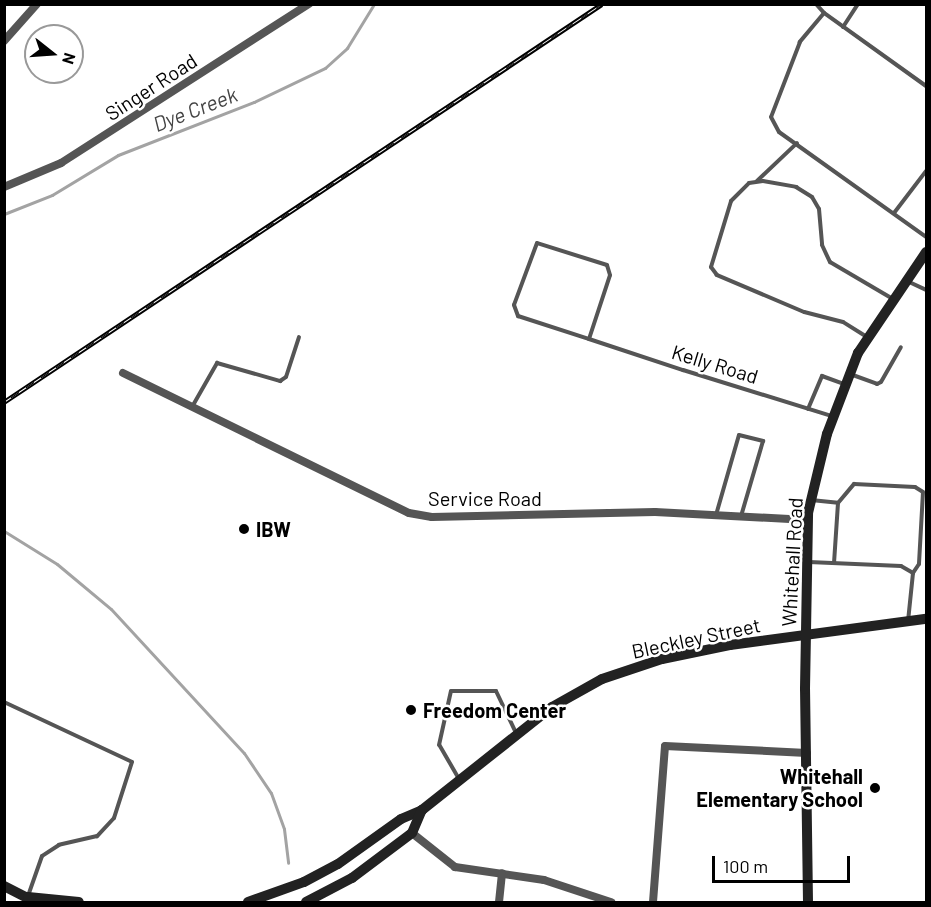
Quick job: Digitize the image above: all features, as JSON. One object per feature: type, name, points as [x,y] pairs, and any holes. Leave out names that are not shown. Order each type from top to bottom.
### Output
[{"type":"street","points":[[4,40],[37,4]]},
{"type":"street","name":"Singer Road","points":[[4,187],[61,163],[309,4]]},
{"type":"street","name":"Whitehall Road","points":[[808,903],[806,562],[808,520],[833,416],[847,379],[868,337],[925,256]]},
{"type":"street","name":"Service Road","points":[[123,374],[409,513],[432,517],[655,512],[808,520]]},
{"type":"street","name":"Bleckley Street","points":[[248,903],[304,882],[338,864],[401,819],[422,810],[552,707],[602,679],[662,659],[730,645],[927,619]]},
{"type":"street","points":[[653,903],[665,746],[807,753]]},
{"type":"street","name":"Bleckley Street","points":[[306,903],[352,878],[412,833],[422,810]]},
{"type":"street","points":[[412,833],[428,850],[455,867],[552,882],[611,903]]},
{"type":"street","points":[[499,903],[502,873]]},
{"type":"street","points":[[4,886],[29,901],[79,903]]},
{"type":"lane","points":[[816,4],[824,13],[927,86]]},
{"type":"lane","points":[[843,27],[858,4]]},
{"type":"lane","points":[[824,13],[800,42],[771,117],[774,127],[927,237]]},
{"type":"lane","points":[[797,143],[757,182],[739,189],[731,201],[711,267],[717,275],[804,312],[843,322],[868,337]]},
{"type":"lane","points":[[894,213],[927,171]]},
{"type":"lane","points":[[757,182],[782,183],[812,197],[823,220],[822,245],[830,262],[893,299]]},
{"type":"lane","name":"Kelly Road","points":[[589,339],[610,275],[608,265],[537,243],[514,311],[518,316],[589,339],[808,409],[833,416]]},
{"type":"lane","points":[[907,280],[927,290]]},
{"type":"lane","points":[[191,408],[217,363],[280,381],[286,377],[299,337]]},
{"type":"lane","points":[[808,409],[822,376],[877,384],[881,382],[901,347]]},
{"type":"lane","points":[[716,515],[739,435],[764,441],[741,516]]},
{"type":"lane","points":[[834,563],[838,503],[854,484],[915,487],[923,492],[919,564],[913,573],[908,622]]},
{"type":"lane","points":[[812,500],[838,503]]},
{"type":"lane","points":[[806,562],[901,566],[913,573]]},
{"type":"lane","points":[[459,779],[439,746],[451,691],[496,691],[516,734]]},
{"type":"lane","points":[[4,702],[132,762],[114,818],[97,836],[59,845],[42,856],[29,901]]},
{"type":"waterway","name":"Dye Creek","points":[[4,214],[52,195],[118,155],[254,102],[325,68],[347,48],[374,4]]},
{"type":"waterway","points":[[4,531],[57,564],[111,609],[244,753],[271,793],[284,829],[288,863]]},
{"type":"railway","points":[[4,402],[602,4]]},
{"type":"place","name":"IBW","points":[[244,529]]},
{"type":"place","name":"Freedom Center","points":[[411,710]]},
{"type":"place","name":"Whitehall Elementary School","points":[[875,788]]}]
